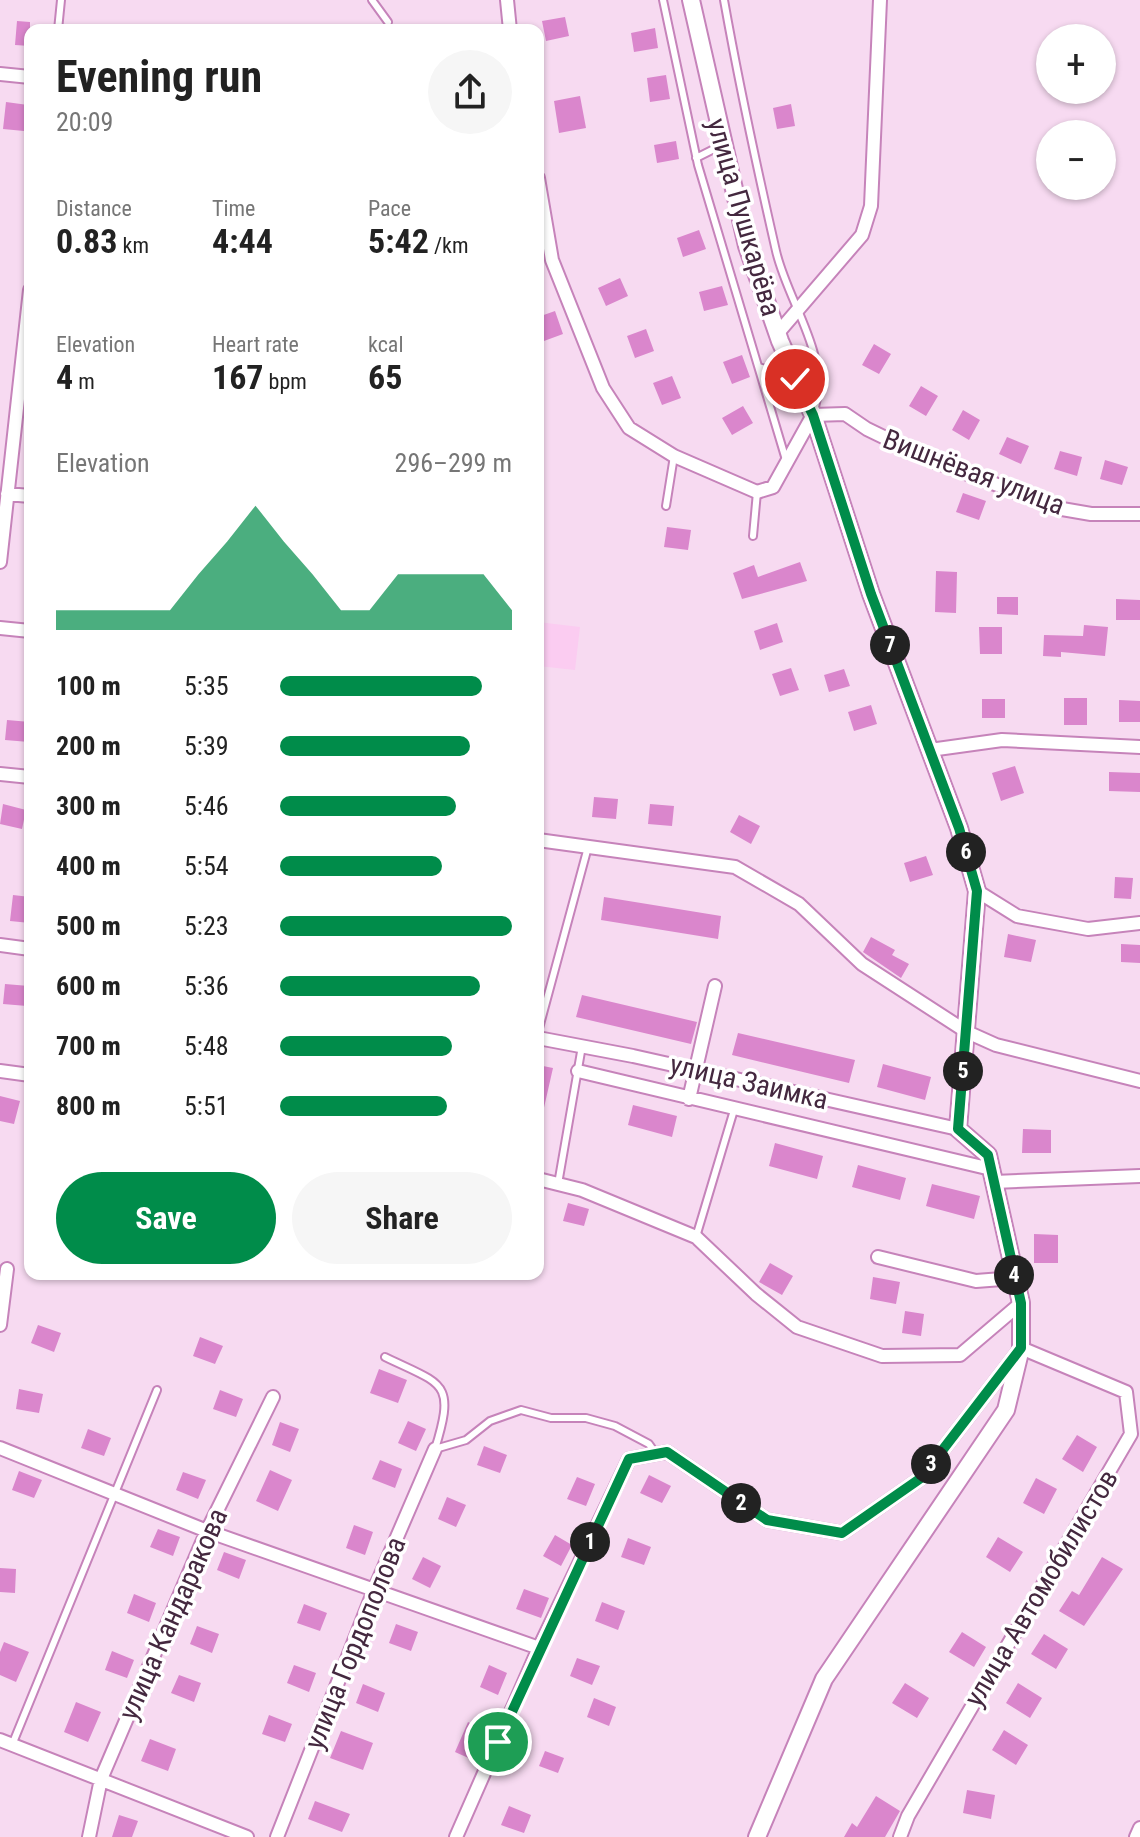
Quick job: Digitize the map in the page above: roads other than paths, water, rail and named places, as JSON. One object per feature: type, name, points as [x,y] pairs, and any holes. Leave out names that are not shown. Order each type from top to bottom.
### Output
[{"type":"street","points":[[507,0],[509,24]]},
{"type":"street","name":"улица Пушкарёва","points":[[691,0],[747,246],[777,334],[813,415],[871,594],[930,750],[977,891],[958,1129]]},
{"type":"street","points":[[777,334],[862,235],[871,206],[880,0]]},
{"type":"street","points":[[0,74],[24,76]]},
{"type":"street","points":[[544,213],[552,260],[603,388],[629,428],[674,456],[757,492],[773,487],[813,415]]},
{"type":"street","points":[[0,562],[24,372]]},
{"type":"street","name":"Вишнёвая улица","points":[[813,415],[845,414],[867,429],[933,461],[1062,509],[1091,514],[1140,514]]},
{"type":"street","points":[[7,494],[24,495]]},
{"type":"street","points":[[0,628],[24,630]]},
{"type":"street","points":[[930,750],[1002,740],[1140,747]]},
{"type":"street","points":[[0,774],[24,776]]},
{"type":"street","points":[[544,841],[735,867],[799,904],[862,964],[967,1032],[996,1045],[1140,1081]]},
{"type":"street","points":[[977,891],[1017,916],[1088,929],[1140,923]]},
{"type":"street","points":[[0,945],[24,948]]},
{"type":"street","points":[[689,1099],[715,986]]},
{"type":"street","name":"улица Заимка","points":[[544,1036],[958,1129]]},
{"type":"street","points":[[0,1071],[24,1074]]},
{"type":"street","points":[[578,1071],[991,1168],[1140,1176]]},
{"type":"street","points":[[757,1837],[824,1679],[1006,1410],[1021,1348],[1021,1303],[991,1168],[958,1129]]},
{"type":"street","points":[[544,1180],[582,1190],[696,1237],[756,1294],[797,1327],[882,1356],[960,1355],[1021,1303]]},
{"type":"street","points":[[878,1257],[976,1281],[1015,1278]]},
{"type":"street","points":[[0,1325],[7,1269]]},
{"type":"street","points":[[1021,1348],[1126,1392],[1140,1393]]},
{"type":"street","points":[[456,1837],[539,1648],[629,1459],[667,1452],[767,1520],[842,1533],[921,1478],[1021,1348]]},
{"type":"street","name":"улица Автомобилистов","points":[[900,1837],[908,1816],[1005,1644],[1131,1434],[1126,1392]]},
{"type":"street","name":"улица Кандаракова","points":[[89,1837],[101,1779],[207,1531],[273,1397]]},
{"type":"street","points":[[0,1448],[207,1531],[539,1648]]},
{"type":"street","name":"улица Гордополова","points":[[277,1837],[375,1588],[435,1449]]},
{"type":"street","points":[[6,1742],[247,1837]]},
{"type":"street","points":[[1136,1837],[1140,1828]]},
{"type":"lane","points":[[59,24],[61,0]]},
{"type":"lane","points":[[372,0],[388,22]]},
{"type":"lane","points":[[663,0],[696,158],[787,466]]},
{"type":"lane","points":[[724,0],[777,255],[817,363],[821,388],[813,415]]},
{"type":"lane","points":[[696,158],[722,145]]},
{"type":"lane","points":[[759,367],[795,379]]},
{"type":"lane","points":[[666,506],[674,456]]},
{"type":"lane","points":[[753,536],[757,492]]},
{"type":"lane","points":[[544,1012],[588,846]]},
{"type":"lane","points":[[558,1184],[582,1046]]},
{"type":"lane","points":[[696,1237],[734,1110]]},
{"type":"lane","points":[[385,1357],[435,1381],[443,1391],[446,1413],[435,1449]]},
{"type":"lane","points":[[6,1742],[115,1494],[157,1390]]},
{"type":"lane","points":[[435,1449],[466,1440],[490,1421],[521,1410],[551,1418],[586,1418],[615,1426],[649,1444],[656,1454]]}]
